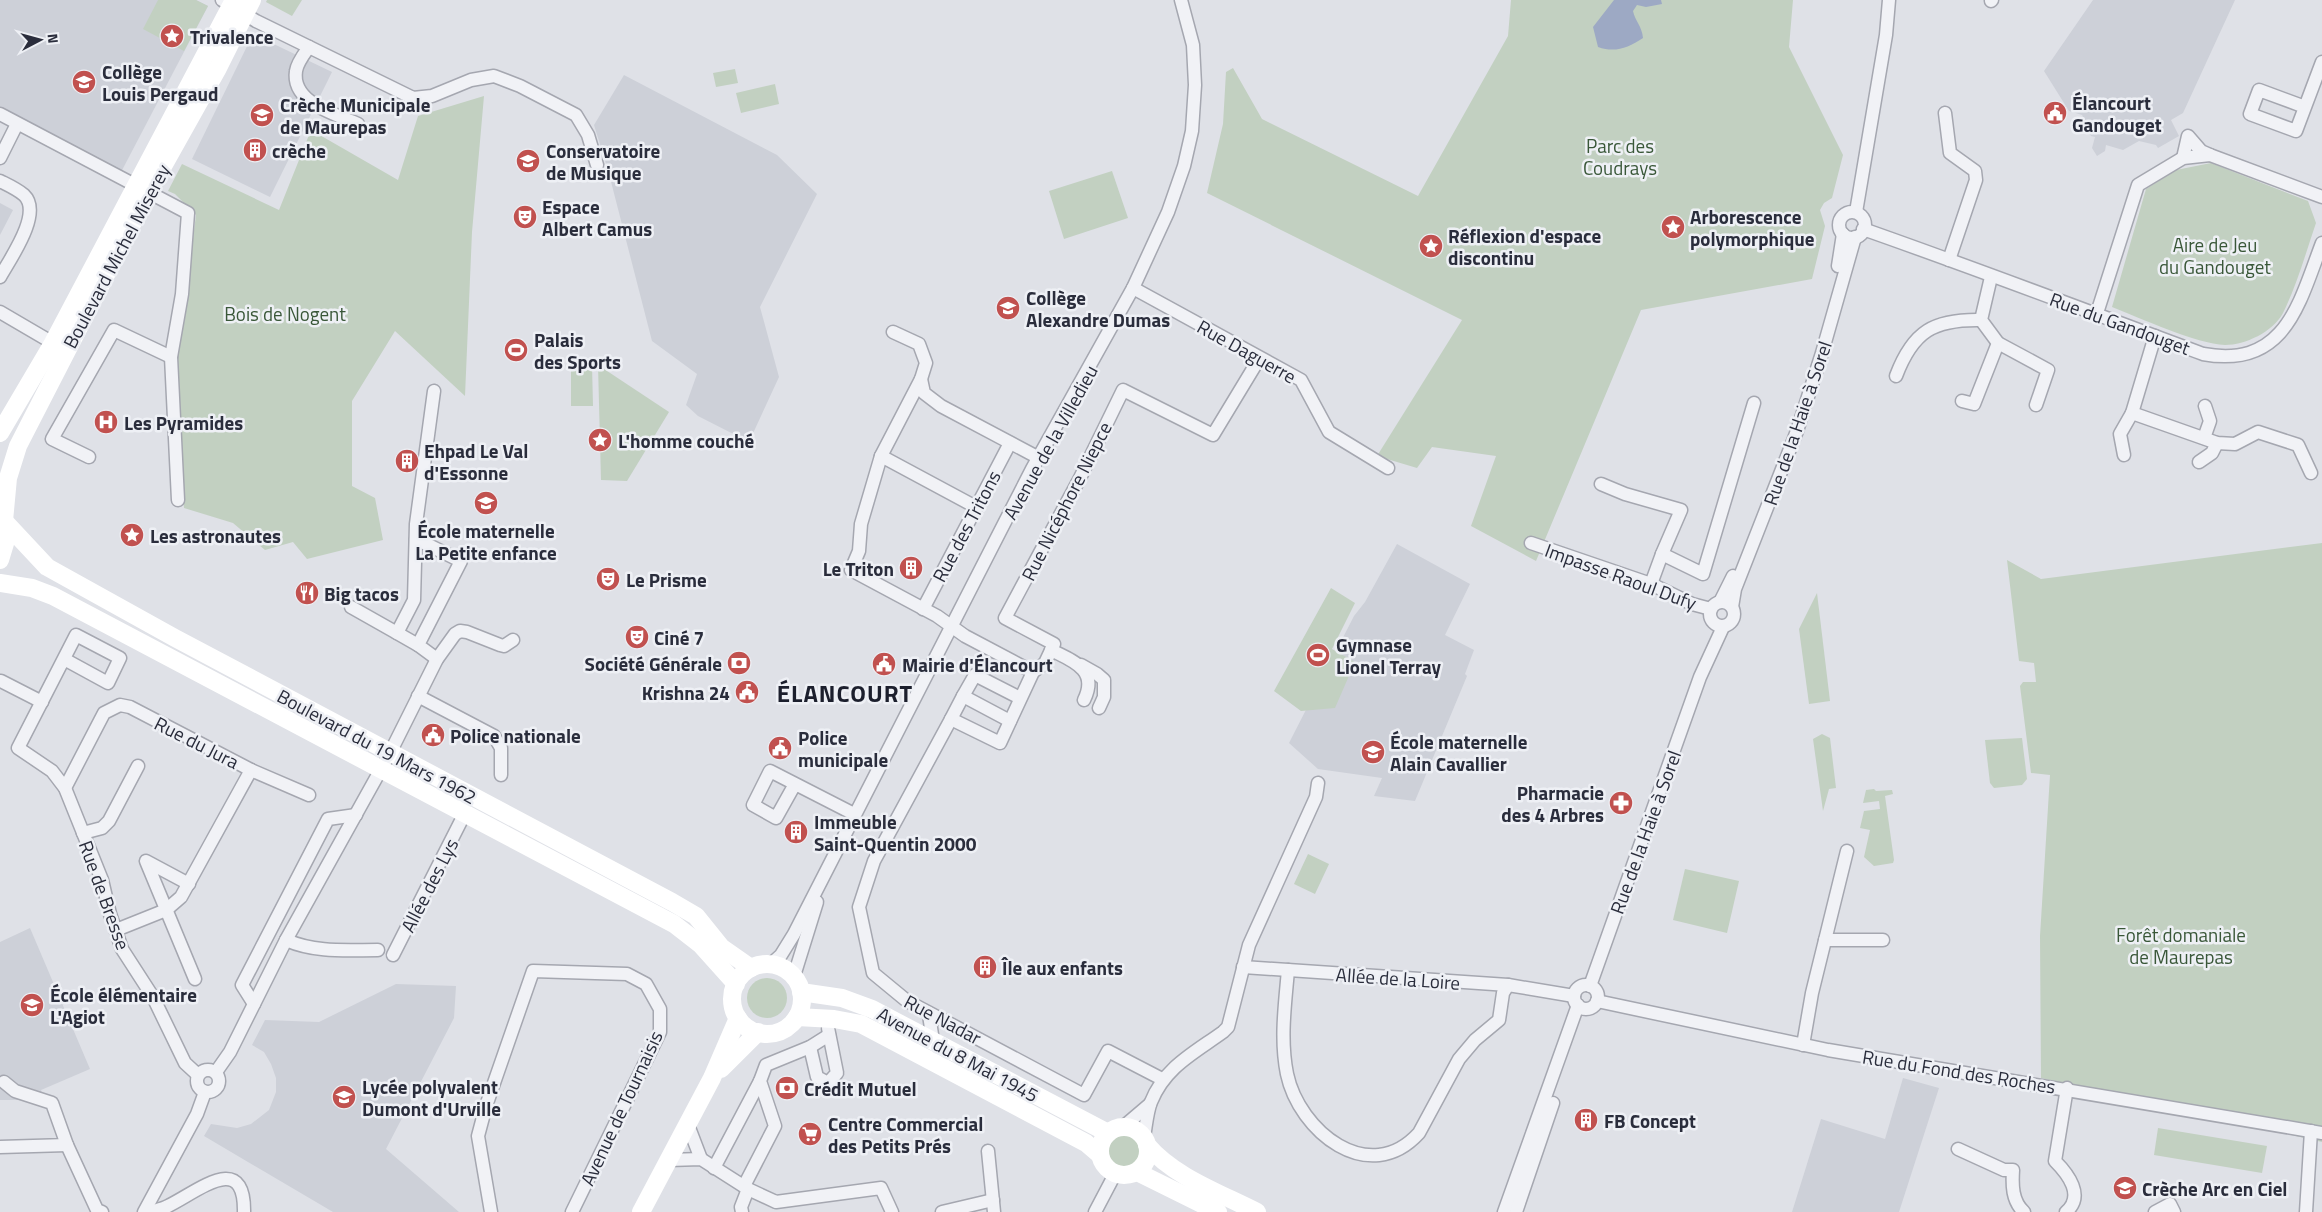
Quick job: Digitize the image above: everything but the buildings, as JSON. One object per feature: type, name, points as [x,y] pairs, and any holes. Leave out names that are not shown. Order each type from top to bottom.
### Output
[{"type":"street","name":"Avenue de la Villedieu","points":[[771,964],[790,940],[1039,458],[1133,288],[1173,198],[1192,131],[1195,85],[1193,45],[1182,0]]},
{"type":"street","points":[[1856,212],[1886,35],[1889,0]]},
{"type":"street","points":[[237,4],[309,47],[413,98],[432,96],[471,80],[494,76],[520,86],[576,115],[588,135],[597,165]]},
{"type":"street","name":"Boulevard Michel Miserey","points":[[0,560],[6,537],[2,518],[8,478],[18,446],[142,190],[237,4]]},
{"type":"street","points":[[309,47],[296,70],[300,91],[306,100],[358,124]]},
{"type":"street","points":[[2305,107],[2322,62]]},
{"type":"street","points":[[1945,113],[1950,154],[1975,171],[1976,180],[1949,260]]},
{"type":"street","points":[[0,114],[142,190],[188,212],[182,294],[171,357],[178,500]]},
{"type":"street","points":[[0,158],[17,124]]},
{"type":"street","points":[[2183,158],[2188,136],[2200,150],[2210,155],[2322,197]]},
{"type":"street","points":[[2097,313],[2138,186],[2183,158],[2210,155]]},
{"type":"street","points":[[0,181],[25,196],[30,208],[29,223],[0,277]]},
{"type":"street","name":"Boulevard Michel Miserey","points":[[0,433],[142,190]]},
{"type":"street","points":[[1856,212],[1864,221],[1854,233],[1839,226],[1840,220],[1844,215],[1856,212]]},
{"type":"street","name":"Rue du Gandouget","points":[[1854,233],[1949,260],[1991,277],[2097,313],[2203,354],[2217,357],[2232,357],[2257,351],[2279,336],[2295,312],[2319,261],[2322,243]]},
{"type":"street","name":"Rue de la Haie à Sorel","points":[[1716,615],[1730,624],[1733,619],[1732,607],[1735,589],[1797,431],[1822,353],[1854,233]]},
{"type":"street","name":"Rue de la Haie à Sorel","points":[[1590,986],[1700,678],[1716,615],[1737,565],[1798,401],[1832,286],[1854,233]]},
{"type":"street","points":[[1991,277],[1981,320],[1998,343],[2048,370],[2036,404]]},
{"type":"street","name":"Rue Daguerre","points":[[1133,288],[1301,380],[1329,432],[1388,468]]},
{"type":"street","points":[[0,312],[53,343]]},
{"type":"street","points":[[1896,376],[1908,348],[1922,333],[1952,320],[1981,320]]},
{"type":"street","points":[[89,457],[52,439],[114,330],[171,357]]},
{"type":"street","points":[[892,332],[919,344],[926,363],[921,379],[914,389],[881,456],[861,524],[859,551],[851,570],[923,609],[965,636],[1033,672]]},
{"type":"street","points":[[2124,455],[2120,434],[2132,413],[2154,336]]},
{"type":"street","points":[[1962,401],[1974,404],[1998,343]]},
{"type":"street","name":"Rue Nicéphore Niepce","points":[[1051,650],[1054,644],[1005,618],[1080,478],[1123,390],[1214,435],[1258,358]]},
{"type":"street","points":[[921,379],[924,393],[941,406],[1039,458]]},
{"type":"street","points":[[398,633],[414,600],[416,539],[434,391]]},
{"type":"street","points":[[1662,554],[1703,574],[1754,404]]},
{"type":"street","points":[[2204,438],[2210,421],[2205,406]]},
{"type":"street","points":[[2132,413],[2217,443],[2234,444],[2258,432],[2298,445],[2311,473]]},
{"type":"street","name":"Rue des Tritons","points":[[923,609],[1010,443]]},
{"type":"street","points":[[2199,462],[2212,454],[2217,443]]},
{"type":"street","points":[[881,456],[976,507]]},
{"type":"street","points":[[1601,484],[1625,494],[1681,510],[1651,584]]},
{"type":"street","name":"Boulevard du 19 Mars 1962","points":[[2,518],[47,567],[696,916],[721,947],[751,968]]},
{"type":"street","points":[[416,539],[461,561],[418,646]]},
{"type":"street","name":"Impasse Raoul Dufy","points":[[1531,543],[1651,584],[1716,615],[1727,603],[1732,607]]},
{"type":"street","name":"Boulevard du 19 Mars 1962","points":[[0,583],[32,588],[53,596],[381,768],[464,815],[674,924],[701,945],[736,984]]},
{"type":"street","points":[[351,607],[398,633],[437,659]]},
{"type":"street","points":[[216,1072],[230,1052],[286,940],[390,753],[437,659],[455,634],[460,631],[504,646],[513,640]]},
{"type":"street","points":[[951,719],[1000,742],[1033,672],[1045,663],[1051,650],[1097,674],[1104,680],[1104,697],[1099,708]]},
{"type":"street","points":[[1,680],[42,702],[64,659]]},
{"type":"street","points":[[1080,665],[1085,671],[1088,681],[1088,692],[1084,700]]},
{"type":"street","name":"Rue Nadar","points":[[1020,698],[975,675],[874,861],[859,907],[873,973],[907,1001],[1084,1095],[1108,1051],[1162,1079]]},
{"type":"street","points":[[418,696],[499,741],[502,756],[501,775]]},
{"type":"street","points":[[963,696],[1010,721]]},
{"type":"street","name":"Rue de Bresse","points":[[42,702],[18,748],[52,771],[65,788],[102,880],[122,949],[153,997],[185,1063],[198,1075]]},
{"type":"street","name":"Rue du Jura","points":[[65,788],[104,713],[120,705],[130,707],[251,770],[181,897],[166,910],[116,930]]},
{"type":"street","points":[[83,833],[102,828],[109,821],[138,766]]},
{"type":"street","points":[[251,770],[309,795]]},
{"type":"street","points":[[1095,1212],[1115,1174],[1126,1176],[1138,1172],[1147,1160],[1146,1141],[1150,1104],[1162,1079],[1179,1062],[1223,1032],[1228,1026],[1249,945],[1316,796],[1318,783]]},
{"type":"street","points":[[795,784],[854,814]]},
{"type":"street","points":[[254,1004],[242,985],[328,819],[356,815]]},
{"type":"street","name":"Allée des Lys","points":[[394,955],[464,815]]},
{"type":"street","points":[[1803,1045],[1812,993],[1847,851]]},
{"type":"street","points":[[189,884],[146,861],[195,979]]},
{"type":"street","name":"Avenue de la Villedieu","points":[[798,984],[830,864]]},
{"type":"street","points":[[286,940],[300,946],[320,950],[378,950]]},
{"type":"street","points":[[1825,940],[1883,940]]},
{"type":"street","points":[[771,964],[779,966],[798,984],[800,1009],[797,1017],[784,1029],[776,1033],[758,1032],[743,1024],[738,1018],[732,1001],[736,984],[751,968],[771,964]]},
{"type":"street","name":"Allée de la Loire","points":[[1243,966],[1508,985],[1579,1003]]},
{"type":"street","points":[[1288,970],[1283,1038],[1287,1075],[1298,1103],[1320,1131],[1345,1150],[1367,1156],[1390,1155],[1410,1143],[1419,1134],[1459,1059],[1475,1040],[1499,1020],[1503,993],[1508,985]]},
{"type":"street","name":"Avenue de Tournaisis","points":[[491,1212],[478,1136],[486,1106],[533,971],[627,974],[646,984],[651,992],[660,1009],[660,1032],[572,1212]]},
{"type":"street","name":"Avenue du 8 Mai 1945","points":[[798,984],[872,1009],[968,1060],[1116,1130],[1131,1128],[1146,1141],[1158,1158],[1173,1168],[1257,1212]]},
{"type":"street","points":[[1516,1212],[1579,1003],[1579,988],[1590,986],[1597,993],[1597,1001],[1594,1006],[1579,1003]]},
{"type":"street","name":"Rue du Fond des Roches","points":[[1597,1001],[1803,1045],[2067,1088],[2317,1132]]},
{"type":"street","points":[[1504,1212],[1579,1003]]},
{"type":"street","points":[[933,1041],[929,1015],[975,1038],[968,1060]]},
{"type":"street","name":"Avenue du 8 Mai 1945","points":[[797,1017],[828,1027],[861,1024],[1086,1143],[1100,1156],[1105,1167],[1115,1174]]},
{"type":"street","points":[[641,1212],[712,1078],[738,1018]]},
{"type":"street","points":[[810,1047],[817,1077],[828,1083],[837,1073],[828,1027]]},
{"type":"street","points":[[714,1168],[760,1081],[766,1065],[810,1047],[828,1027]]},
{"type":"street","points":[[712,1078],[758,1032]]},
{"type":"street","points":[[206,1069],[216,1072],[219,1078],[218,1086],[213,1091],[205,1092],[197,1086],[198,1075],[206,1069]]},
{"type":"street","points":[[742,1212],[741,1207],[746,1187],[776,1126],[760,1081]]},
{"type":"street","points":[[4,1082],[15,1091],[52,1103],[67,1145],[97,1210],[102,1212]]},
{"type":"street","points":[[2066,1212],[2074,1201],[2074,1191],[2071,1180],[2054,1161],[2067,1088]]},
{"type":"street","points":[[144,1212],[197,1114],[205,1092]]},
{"type":"street","points":[[1100,1156],[1102,1139],[1150,1104]]},
{"type":"street","points":[[688,1125],[700,1159]]},
{"type":"street","points":[[2306,1212],[2317,1132]]},
{"type":"street","points":[[0,1147],[67,1145]]},
{"type":"street","points":[[1958,1149],[2004,1170],[2013,1170],[2012,1185],[2015,1198],[2024,1212]]},
{"type":"street","points":[[942,1212],[994,1206],[988,1151]]},
{"type":"street","points":[[669,1160],[700,1159],[746,1187],[776,1202],[881,1188],[892,1212]]},
{"type":"street","points":[[1138,1172],[1218,1212]]},
{"type":"street","points":[[150,1212],[166,1207],[216,1180],[228,1178],[240,1185],[244,1194],[244,1212]]},
{"type":"street","points":[[2155,1212],[2170,1204],[2174,1212]]},
{"type":"shaded area","name":"Collège Louis Pergaud","points":[[0,0],[196,0],[208,6],[119,176],[0,114]]},
{"type":"shaded area","points":[[2093,0],[2235,0],[2183,113],[2171,120],[2179,136],[2158,148],[2156,145],[2139,141],[2123,150],[2106,145],[2105,151],[2097,156],[2092,148],[2095,137],[2091,136],[2082,115],[2069,111],[2044,71]]},
{"type":"shaded area","name":"Crèche Municipale de Maurepas","points":[[253,34],[332,72],[270,197],[192,159]]},
{"type":"shaded area","points":[[624,75],[777,155],[817,194],[760,307],[779,377],[749,442],[698,416],[686,405],[697,374],[652,341],[608,170],[594,125]]},
{"type":"shaded area","points":[[0,203],[13,210],[0,235]]},
{"type":"shaded area","points":[[1397,544],[1470,584],[1445,635],[1474,650],[1465,674],[1467,676],[1415,801],[1374,796],[1382,778],[1318,769],[1289,743],[1354,616],[1365,602]]},
{"type":"shaded area","name":"École élémentaire L'Agiot","points":[[30,928],[90,1069],[41,1090],[46,1105],[20,1100],[0,1100],[0,942]]},
{"type":"shaded area","name":"Lycée polyvalent Dumont d'Urville","points":[[396,984],[456,986],[454,1018],[386,1149],[459,1212],[333,1212],[204,1136],[211,1124],[237,1128],[251,1124],[269,1110],[276,1092],[276,1078],[264,1052],[252,1045],[265,1020],[319,1022]]},
{"type":"shaded area","points":[[1903,1078],[1939,1088],[1899,1212],[1792,1212],[1821,1119],[1885,1139]]},
{"type":"green space","points":[[158,0],[196,0],[208,6],[184,51],[143,29]]},
{"type":"green space","points":[[267,0],[302,0],[292,16],[266,2]]},
{"type":"green space","name":"Parc des Coudrays","points":[[1511,0],[1793,0],[1789,47],[1843,155],[1832,198],[1824,203],[1820,210],[1825,226],[1812,279],[1641,310],[1536,561],[1471,526],[1496,456],[1432,447],[1417,468],[1377,456],[1462,320],[1207,193],[1223,124],[1226,72],[1233,68],[1262,119],[1418,196],[1508,36]]},
{"type":"green space","points":[[735,69],[738,83],[716,87],[713,73]]},
{"type":"green space","points":[[775,84],[779,104],[741,113],[736,93]]},
{"type":"green space","name":"Bois de Nogent","points":[[484,96],[472,232],[465,396],[395,331],[352,401],[352,486],[375,498],[383,540],[307,559],[293,542],[265,550],[233,523],[184,508],[173,346],[191,254],[196,215],[175,194],[168,191],[182,164],[279,210],[311,130],[398,180],[418,116]]},
{"type":"green space","name":"Aire de Jeu du Gandouget","points":[[2211,163],[2308,201],[2316,223],[2293,291],[2278,320],[2266,331],[2250,340],[2225,345],[2213,344],[2168,330],[2112,307],[2146,189],[2176,170]]},
{"type":"green space","points":[[1112,171],[1128,218],[1064,239],[1049,191]]},
{"type":"green space","points":[[571,365],[592,365],[593,406],[571,406]]},
{"type":"green space","points":[[598,365],[669,412],[627,481],[601,480]]},
{"type":"green space","name":"Forêt domaniale de Maurepas","points":[[2322,543],[2322,1142],[2041,1078],[2040,936],[2050,775],[2031,773],[2020,686],[2023,682],[2036,682],[2034,663],[2019,661],[2007,560],[2041,579]]},
{"type":"green space","name":"Gymnase Lionel Terray","points":[[1331,588],[1355,603],[1332,649],[1355,662],[1335,708],[1301,711],[1274,691]]},
{"type":"green space","points":[[1817,593],[1830,701],[1809,704],[1799,629]]},
{"type":"green space","points":[[1822,734],[1830,738],[1836,788],[1829,789],[1823,811],[1813,739]]},
{"type":"green space","points":[[2022,738],[2027,779],[2022,785],[1994,788],[1990,783],[1985,740]]},
{"type":"green space","points":[[1874,789],[1876,791],[1892,790],[1893,794],[1885,796],[1894,860],[1893,863],[1874,866],[1864,857],[1870,830],[1860,828],[1864,811],[1880,809],[1879,801],[1863,803],[1866,790]]},
{"type":"green space","points":[[1308,854],[1329,864],[1315,894],[1294,884]]},
{"type":"green space","points":[[1685,869],[1739,881],[1727,933],[1673,920]]},
{"type":"green space","points":[[771,978],[778,981],[784,987],[787,998],[786,1006],[778,1015],[771,1018],[763,1018],[756,1015],[748,1006],[747,994],[750,987],[759,979]]},
{"type":"green space","points":[[2158,1128],[2267,1146],[2262,1173],[2154,1155]]},
{"type":"green space","points":[[1124,1134],[1131,1135],[1137,1139],[1141,1145],[1141,1159],[1137,1165],[1131,1169],[1124,1170],[1117,1169],[1111,1165],[1107,1159],[1106,1152],[1107,1145],[1111,1139],[1117,1135]]},
{"type":"water","points":[[1614,0],[1661,0],[1662,4],[1646,7],[1637,5],[1633,11],[1643,38],[1621,48],[1610,50],[1598,47],[1593,27]]},
{"type":"place","name":"Trivalence","points":[[172,36]]},
{"type":"place","name":"Collège Louis Pergaud","points":[[84,82]]},
{"type":"place","name":"Élancourt Gandouget","points":[[2055,113]]},
{"type":"place","name":"Crèche Municipale de Maurepas","points":[[262,115]]},
{"type":"place","name":"crèche","points":[[255,150]]},
{"type":"place","name":"Conservatoire de Musique","points":[[528,161]]},
{"type":"place","name":"Espace Albert Camus","points":[[525,217]]},
{"type":"place","name":"Arborescence polymorphique","points":[[1673,227]]},
{"type":"place","name":"Réflexion d'espace discontinu","points":[[1431,246]]},
{"type":"place","name":"Collège Alexandre Dumas","points":[[1008,308]]},
{"type":"place","name":"Palais des Sports","points":[[516,350]]},
{"type":"place","name":"Les Pyramides","points":[[106,422]]},
{"type":"place","name":"L'homme couché","points":[[600,440]]},
{"type":"place","name":"Ehpad Le Val d'Essonne","points":[[407,461]]},
{"type":"place","name":"École maternelle La Petite enfance","points":[[486,503]]},
{"type":"place","name":"Les astronautes","points":[[132,535]]},
{"type":"place","name":"Le Triton","points":[[911,568]]},
{"type":"place","name":"Le Prisme","points":[[608,579]]},
{"type":"place","name":"Big tacos","points":[[307,593]]},
{"type":"place","name":"Ciné 7","points":[[637,637]]},
{"type":"place","name":"Gymnase Lionel Terray","points":[[1318,655]]},
{"type":"place","name":"Société Générale","points":[[739,663]]},
{"type":"place","name":"Mairie d'Élancourt","points":[[884,664]]},
{"type":"place","name":"Krishna 24","points":[[747,692]]},
{"type":"place","name":"Police nationale","points":[[433,735]]},
{"type":"place","name":"Police municipale","points":[[780,748]]},
{"type":"place","name":"École maternelle Alain Cavallier","points":[[1373,752]]},
{"type":"place","name":"Pharmacie des 4 Arbres","points":[[1621,803]]},
{"type":"place","name":"Immeuble Saint-Quentin 2000","points":[[796,832]]},
{"type":"place","name":"Île aux enfants","points":[[985,967]]},
{"type":"place","name":"École élémentaire L'Agiot","points":[[32,1005]]},
{"type":"place","name":"Crédit Mutuel","points":[[787,1088]]},
{"type":"place","name":"Lycée polyvalent Dumont d'Urville","points":[[344,1097]]},
{"type":"place","name":"FB Concept","points":[[1586,1120]]},
{"type":"place","name":"Centre Commercial des Petits Prés","points":[[810,1134]]},
{"type":"place","name":"Crèche Arc en Ciel","points":[[2125,1188]]},
{"type":"district","name":"ÉLANCOURT","points":[[845,693]]}]
